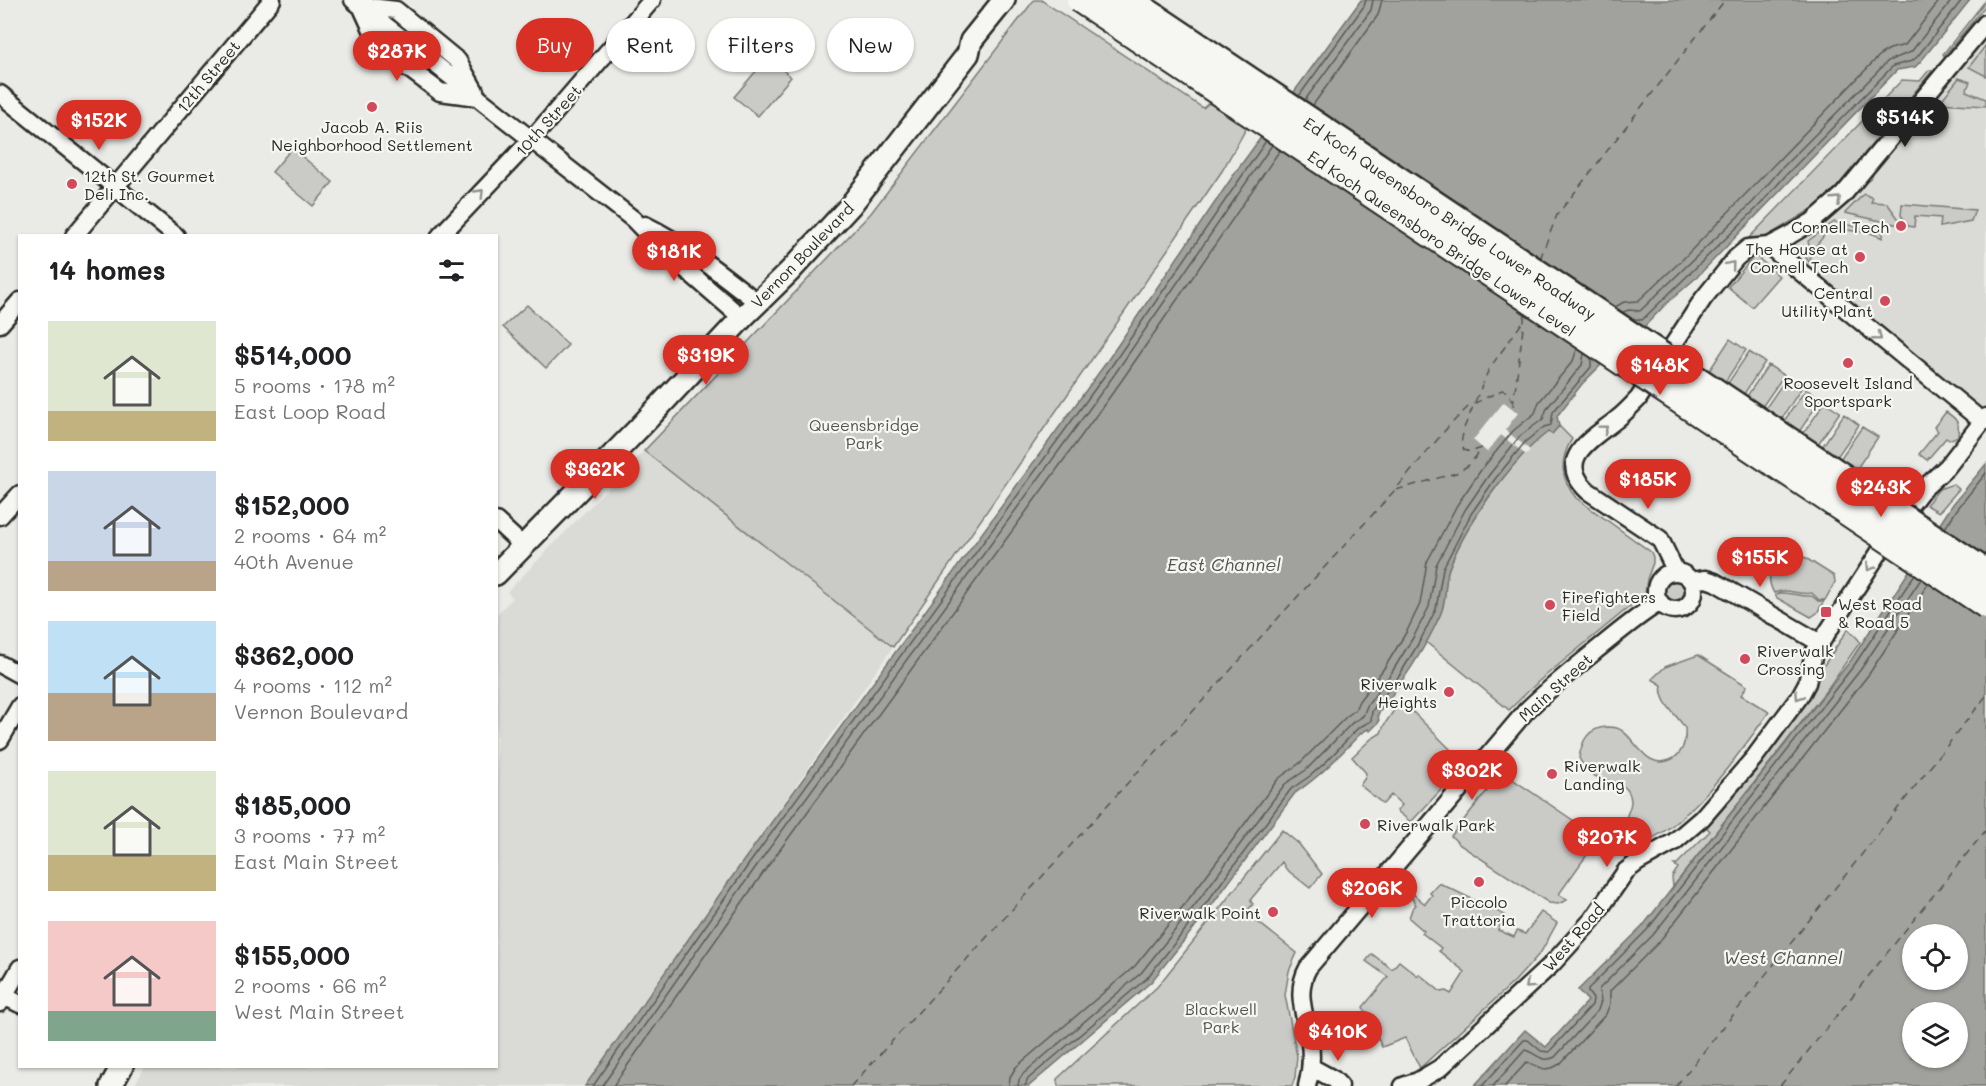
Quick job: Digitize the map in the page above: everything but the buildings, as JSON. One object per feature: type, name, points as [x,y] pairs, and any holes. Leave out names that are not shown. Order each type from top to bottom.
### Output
[{"type":"highway","name":"Ed Koch Queensboro Bridge Lower Level","points":[[1078,0],[1986,606]]},
{"type":"highway","points":[[1090,0],[1986,599]]},
{"type":"highway","points":[[1113,0],[1986,583]]},
{"type":"highway","name":"Ed Koch Queensboro Bridge Lower Roadway","points":[[1124,0],[1986,576]]},
{"type":"main road","name":"Vernon Boulevard","points":[[498,572],[640,427],[757,302],[790,271],[866,188],[968,54],[972,41],[1004,0]]},
{"type":"main road","name":"Vernon Boulevard","points":[[968,54],[980,48],[1009,10],[1013,0]]},
{"type":"main road","points":[[111,1086],[121,1068]]},
{"type":"street","name":"12th Street","points":[[76,234],[272,0]]},
{"type":"street","name":"10th Street","points":[[442,234],[532,139],[652,0]]},
{"type":"street","points":[[1138,0],[1986,567]]},
{"type":"street","points":[[357,3],[633,219],[661,248],[742,318]]},
{"type":"street","points":[[1676,572],[1660,539],[1584,487],[1576,475],[1576,455],[1584,444],[1617,419],[1638,399],[1703,300],[1736,258],[1748,248],[1768,246],[1812,222],[1843,195],[1986,23]]},
{"type":"street","points":[[3,102],[174,234]]},
{"type":"street","points":[[633,219],[669,236],[757,302]]},
{"type":"street","points":[[1768,246],[1984,419]]},
{"type":"street","points":[[0,324],[18,303]]},
{"type":"street","name":"West Road","points":[[1414,1084],[1440,1068],[1552,964],[1593,920],[1626,871],[1674,842],[1702,818],[1754,758],[1800,696],[1807,683],[1814,653],[1908,508],[1921,491],[1947,467],[1984,419]]},
{"type":"street","points":[[0,516],[18,496]]},
{"type":"street","points":[[498,523],[523,546]]},
{"type":"street","points":[[1676,572],[1687,576],[1691,581],[1694,592],[1685,607],[1668,608],[1660,602],[1657,595],[1658,584],[1665,575],[1676,572]]},
{"type":"street","points":[[1691,581],[1707,579],[1715,582],[1820,643]]},
{"type":"street","name":"Main Street","points":[[1307,1086],[1311,1067],[1310,1042],[1301,1002],[1303,979],[1308,968],[1526,711],[1542,695],[1643,612],[1660,602]]},
{"type":"street","points":[[0,664],[18,674]]},
{"type":"street","points":[[0,740],[18,709]]},
{"type":"street","points":[[18,971],[1,998],[18,1003]]},
{"type":"street","points":[[1311,1067],[1333,1079],[1340,1086]]},
{"type":"shaded area","name":"Cornell Tech","points":[[1986,32],[1986,404],[1976,417],[1786,261],[1791,243]]},
{"type":"shaded area","points":[[644,451],[893,647],[586,1086],[134,1086],[144,1068],[498,1068],[498,613],[513,598],[507,592]]},
{"type":"green space","name":"Queensbridge Park","points":[[1034,0],[1041,0],[1203,108],[1209,103],[1247,127],[1222,171],[893,647],[644,451],[871,213]]},
{"type":"green space","points":[[1986,0],[1986,5],[1944,56],[1943,54]]},
{"type":"green space","points":[[1986,45],[1986,76],[1969,67]]},
{"type":"green space","points":[[1929,70],[1932,71],[1839,185],[1817,206],[1766,237],[1747,240],[1902,80],[1920,81]]},
{"type":"green space","points":[[755,72],[785,72],[791,77],[758,116],[734,97]]},
{"type":"green space","points":[[1959,78],[1970,82],[1966,91],[1986,99],[1986,106],[1939,103]]},
{"type":"green space","points":[[292,148],[333,182],[313,206],[272,172]]},
{"type":"green space","points":[[1864,194],[1873,198],[1871,202],[1887,203],[1904,226],[1845,213]]},
{"type":"green space","points":[[1902,204],[1975,210],[1971,221],[1940,227],[1941,218],[1915,216],[1914,227],[1908,226],[1901,215]]},
{"type":"green space","points":[[1834,222],[1883,232],[1883,238],[1871,233],[1830,228],[1811,252],[1810,263],[1806,258],[1810,250],[1808,241]]},
{"type":"green space","points":[[1755,255],[1779,276],[1752,307],[1728,287]]},
{"type":"green space","points":[[527,305],[568,345],[546,368],[503,327]]},
{"type":"green space","points":[[1730,339],[1746,350],[1725,382],[1709,371]]},
{"type":"green space","points":[[1749,352],[1765,362],[1744,394],[1728,383]]},
{"type":"green space","points":[[1768,365],[1784,375],[1762,407],[1747,396]]},
{"type":"green space","points":[[1787,377],[1802,387],[1781,420],[1765,409]]},
{"type":"green space","points":[[1806,389],[1821,399],[1799,432],[1784,421]]},
{"type":"green space","points":[[1825,402],[1840,412],[1818,444],[1803,434]]},
{"type":"green space","points":[[1946,412],[1957,422],[1958,436],[1949,440],[1946,438],[1927,460],[1919,454],[1938,431],[1934,427]]},
{"type":"green space","points":[[1844,414],[1859,425],[1837,457],[1822,447]]},
{"type":"green space","points":[[1559,426],[1572,439],[1563,462],[1564,476],[1571,491],[1576,498],[1651,552],[1653,563],[1647,579],[1645,594],[1539,681],[1509,710],[1426,642],[1442,609],[1449,568],[1478,513],[1519,459],[1548,431],[1552,433]]},
{"type":"green space","points":[[1862,427],[1878,437],[1856,470],[1840,459]]},
{"type":"green space","points":[[1953,484],[1959,489],[1939,512],[1926,505],[1939,489]]},
{"type":"green space","points":[[1791,554],[1804,557],[1834,576],[1835,582],[1825,600],[1819,600],[1812,593],[1779,591],[1774,593],[1770,580],[1772,569],[1784,556]]},
{"type":"green space","points":[[1671,581],[1679,581],[1685,587],[1685,595],[1679,601],[1671,601],[1665,595],[1665,587]]},
{"type":"green space","points":[[1780,593],[1812,596],[1818,601],[1824,601],[1817,613],[1811,617],[1777,598],[1775,595]]},
{"type":"green space","points":[[1848,629],[1860,642],[1828,688],[1673,887],[1672,877],[1678,868],[1674,865],[1710,831],[1707,828],[1712,813],[1787,721]]},
{"type":"green space","points":[[1698,655],[1747,686],[1741,695],[1769,712],[1724,772],[1683,816],[1662,833],[1641,843],[1622,843],[1631,804],[1630,794],[1618,783],[1595,776],[1587,770],[1579,758],[1584,741],[1595,730],[1614,727],[1627,735],[1650,759],[1665,762],[1674,758],[1684,744],[1685,728],[1665,702],[1662,685],[1652,679],[1665,667]]},
{"type":"green space","points":[[1401,700],[1465,764],[1411,822],[1397,811],[1402,805],[1391,795],[1383,804],[1360,785],[1366,773],[1352,757],[1381,733]]},
{"type":"green space","points":[[1502,772],[1580,825],[1596,842],[1559,894],[1567,900],[1558,904],[1549,903],[1460,845],[1451,836]]},
{"type":"green space","name":"Blackwell Park","points":[[1282,830],[1299,844],[1322,874],[1310,888],[1286,869],[1282,862],[1251,899],[1253,904],[1247,911],[1297,953],[1289,971],[1285,995],[1297,1056],[1292,1086],[1058,1086],[1057,1079],[1157,987]]},
{"type":"green space","points":[[1439,883],[1505,915],[1498,930],[1514,937],[1517,931],[1525,934],[1541,912],[1557,923],[1541,952],[1515,981],[1420,1068],[1405,1038],[1382,1047],[1363,1007],[1388,977],[1366,961],[1372,954],[1392,969],[1399,961],[1441,992],[1446,991],[1451,994],[1465,972],[1439,951],[1441,948],[1422,933],[1424,931],[1409,918],[1416,905],[1405,887],[1425,904],[1432,895],[1430,893]]},
{"type":"water","name":"East Channel","points":[[1361,0],[1970,0],[1921,61],[1915,67],[1897,70],[1697,277],[1644,327],[1630,323],[1596,360],[1600,366],[1582,384],[1557,416],[1559,426],[1552,434],[1548,432],[1519,459],[1491,494],[1466,532],[1449,568],[1444,602],[1435,627],[1404,678],[1378,714],[1379,722],[1370,731],[1368,729],[1361,733],[1322,772],[1295,793],[1206,913],[1151,982],[1029,1086],[585,1086],[744,860],[1103,367],[1235,173]]},
{"type":"water","name":"West Channel","points":[[1986,464],[1986,1086],[1474,1086],[1525,1030],[1546,1047],[1588,1001],[1578,990],[1642,927],[1851,660],[1953,504]]},
{"type":"pier","points":[[1504,402],[1518,413],[1505,430],[1530,450],[1526,455],[1501,435],[1487,452],[1473,440]]},
{"type":"ferry route","points":[[1540,259],[1557,215],[1725,0]]},
{"type":"ferry route","points":[[1513,406],[1525,313]]},
{"type":"ferry route","points":[[1482,448],[1470,452],[1464,450],[1461,444],[1464,428],[1489,369],[1522,323]]},
{"type":"ferry route","points":[[851,1086],[1395,490],[1448,427],[1469,406],[1502,390],[1508,392],[1513,409]]},
{"type":"ferry route","points":[[1396,490],[1456,473],[1469,465],[1481,450]]},
{"type":"ferry route","points":[[1676,1086],[1986,696]]},
{"type":"ferry route","points":[[1780,1086],[1986,830]]},
{"type":"place","name":"Jacob A. Riis Neighborhood Settlement","points":[[372,107]]},
{"type":"place","name":"12th St. Gourmet Deli Inc.","points":[[72,184]]},
{"type":"place","name":"Cornell Tech","points":[[1901,226]]},
{"type":"place","name":"The House at Cornell Tech","points":[[1860,257]]},
{"type":"place","name":"Central Utility Plant","points":[[1885,301]]},
{"type":"place","name":"Roosevelt Island Sportspark","points":[[1848,363]]},
{"type":"place","name":"Firefighters Field","points":[[1550,605]]},
{"type":"place","name":"West Road & Road 5","points":[[1826,612]]},
{"type":"place","name":"Riverwalk Crossing","points":[[1745,659]]},
{"type":"place","name":"Riverwalk Heights","points":[[1449,692]]},
{"type":"place","name":"Riverwalk Landing","points":[[1552,774]]},
{"type":"place","name":"Riverwalk Park","points":[[1365,824]]},
{"type":"place","name":"Piccolo Trattoria","points":[[1479,882]]},
{"type":"place","name":"Riverwalk Point","points":[[1273,912]]}]
